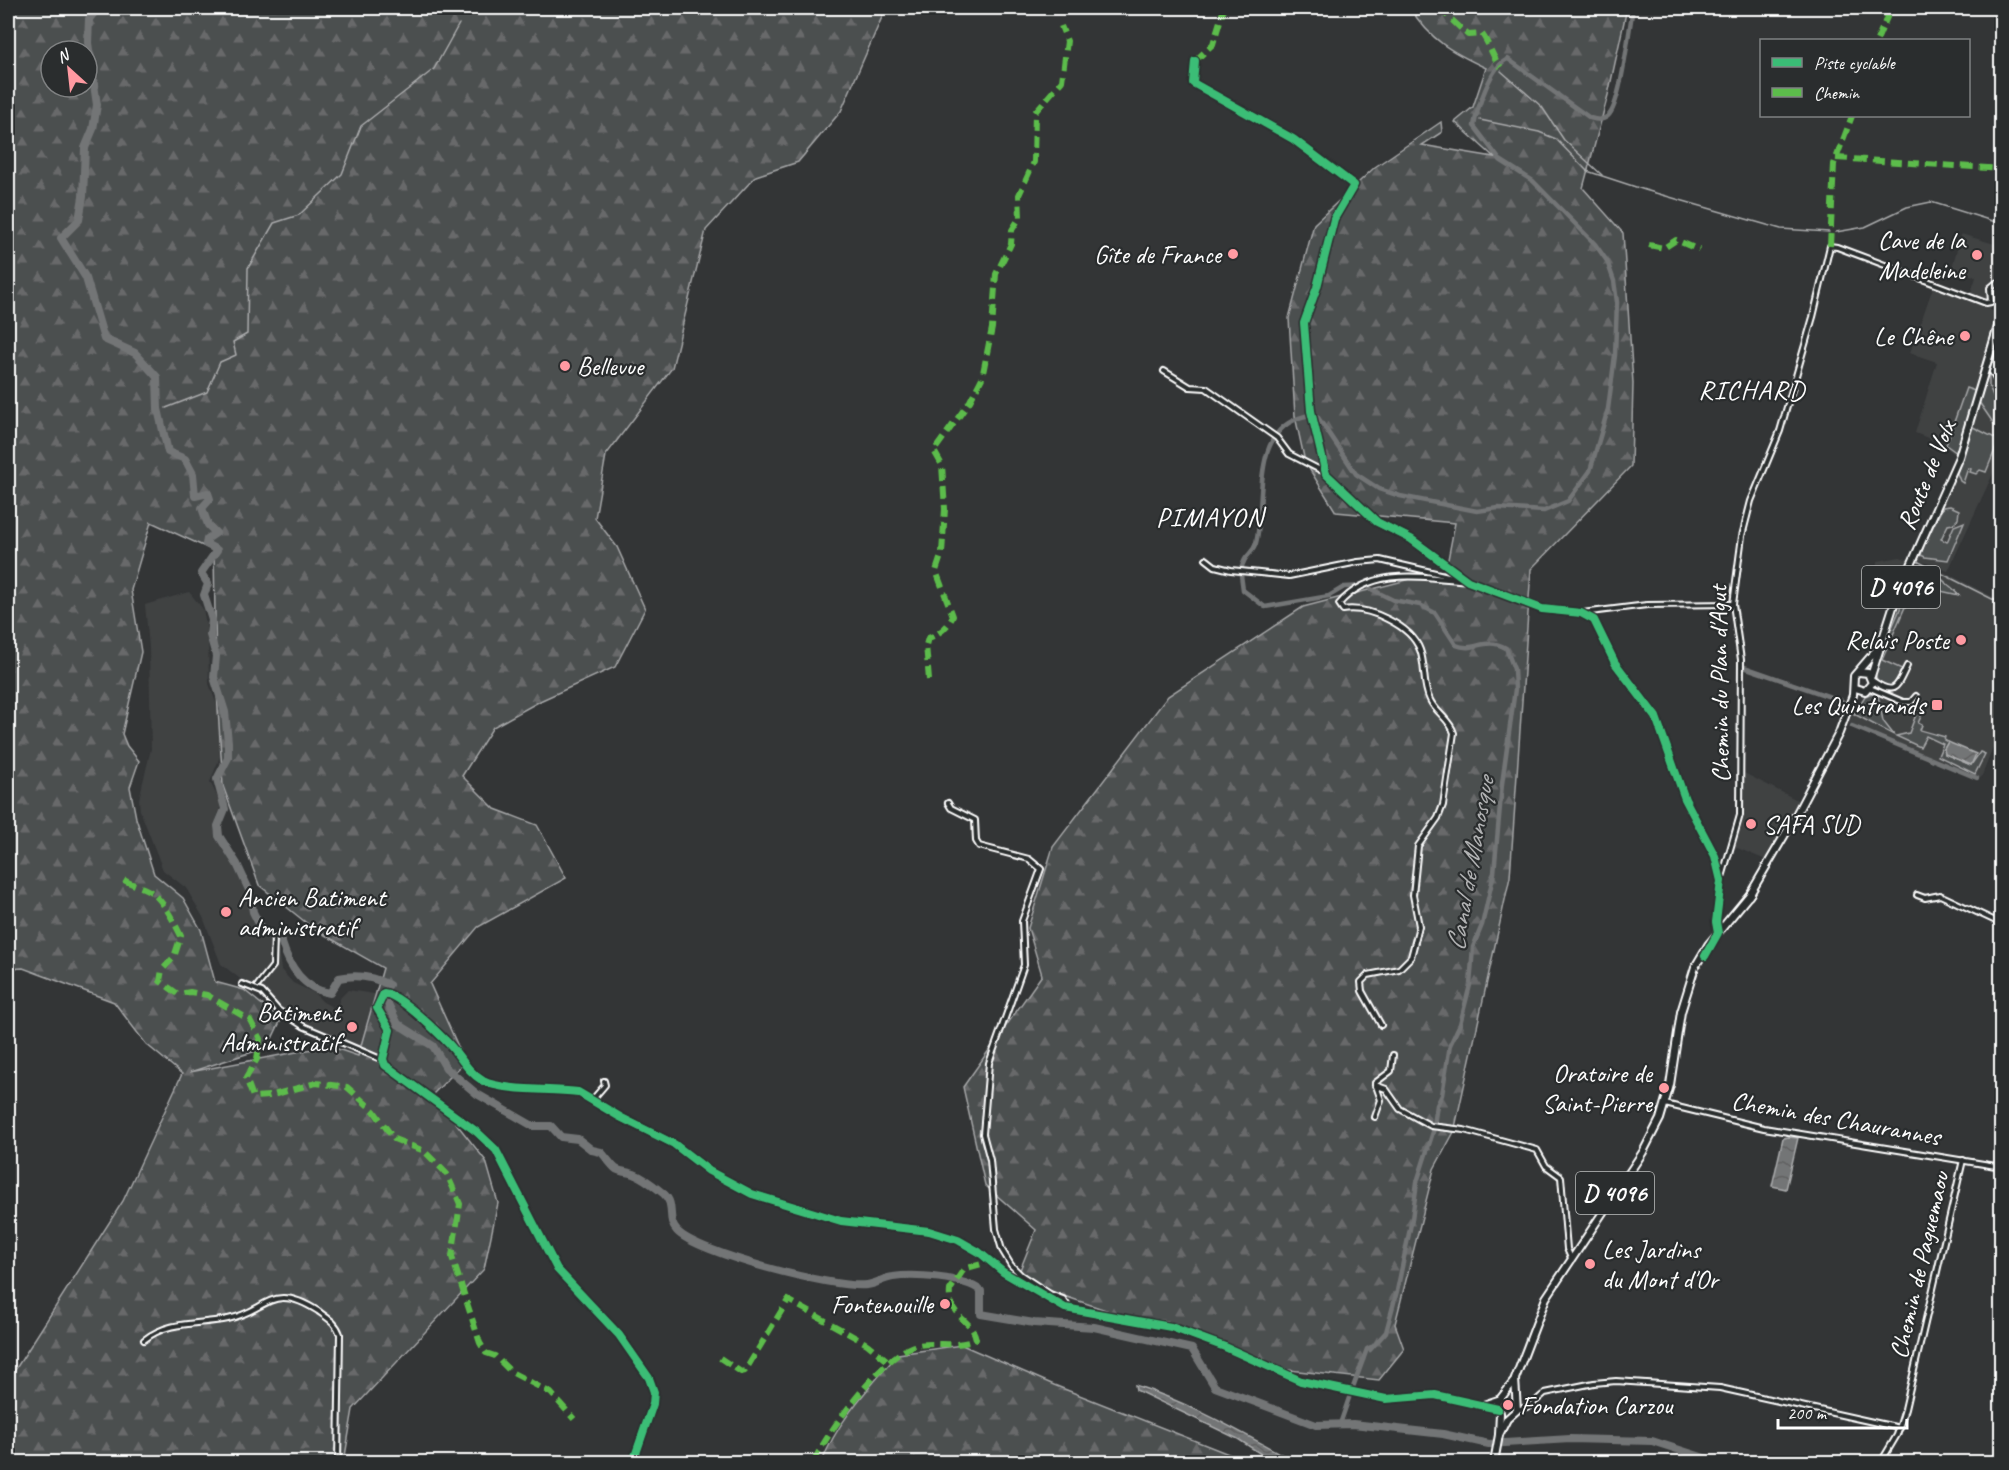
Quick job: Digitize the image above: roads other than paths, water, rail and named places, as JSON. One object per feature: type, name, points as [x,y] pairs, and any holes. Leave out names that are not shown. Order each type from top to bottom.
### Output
[{"type":"main road","name":"Route de Volx","points":[[1871,681],[1878,648],[1895,601],[1959,456],[2001,313]]},
{"type":"main road","name":"Route de Volx","points":[[1859,672],[1878,648]]},
{"type":"main road","points":[[1859,672],[1865,672],[1871,681],[1863,691],[1855,688],[1853,679],[1859,672]]},
{"type":"main road","name":"D 4096","points":[[1847,714],[1855,688]]},
{"type":"main road","name":"D 4096","points":[[1686,995],[1705,956],[1751,893],[1790,826],[1847,714],[1863,691]]},
{"type":"main road","name":"D 4096","points":[[1502,1396],[1515,1379],[1543,1304],[1571,1258],[1643,1152],[1665,1104],[1686,995],[1695,967],[1718,932],[1751,893]]},
{"type":"main road","name":"D 4096","points":[[1515,1379],[1516,1400]]},
{"type":"main road","points":[[1494,1460],[1499,1435],[1499,1411],[1502,1396],[1516,1400],[1517,1410],[1511,1415],[1499,1435]]},
{"type":"main road","points":[[1499,1411],[1511,1415]]},
{"type":"street","points":[[1195,61],[1191,79],[1194,84],[1293,139],[1354,185],[1334,219],[1313,299],[1304,323],[1311,413],[1326,474]]},
{"type":"street","name":"Chemin du Plan d'Agut","points":[[1721,881],[1740,815],[1741,660],[1733,604],[1742,536],[1751,501],[1780,431],[1814,317],[1830,246],[1838,247],[1986,303],[1991,302],[1990,288],[2000,283]]},
{"type":"street","points":[[1996,379],[1992,372],[2001,341]]},
{"type":"street","points":[[1165,372],[1190,387],[1206,388],[1275,437],[1289,454],[1326,474],[1377,522],[1411,539],[1468,581]]},
{"type":"street","points":[[1206,559],[1215,566],[1238,572],[1289,576],[1358,562],[1380,560],[1468,581],[1542,609],[1581,613],[1647,605],[1733,604]]},
{"type":"street","points":[[1380,1025],[1362,991],[1360,982],[1368,975],[1399,969],[1411,957],[1419,926],[1413,895],[1418,846],[1438,818],[1443,805],[1454,733],[1452,726],[1429,699],[1420,651],[1411,636],[1370,612],[1340,609],[1340,602],[1364,583],[1376,579],[1412,575],[1468,581]]},
{"type":"street","points":[[1581,613],[1596,623],[1615,663],[1656,717],[1685,799],[1715,856],[1721,881],[1716,922],[1718,932],[1705,956]]},
{"type":"street","points":[[1871,681],[1886,690],[1892,689],[1897,686],[1907,666]]},
{"type":"street","points":[[1871,681],[1903,702],[1913,701],[1916,696]]},
{"type":"street","points":[[948,803],[951,808],[975,820],[976,841],[979,846],[1029,859],[1041,869],[1022,921],[1024,965],[989,1063],[983,1134],[990,1160],[996,1229],[1002,1250],[1014,1269],[1063,1299],[1071,1310]]},
{"type":"street","points":[[1917,895],[1925,898],[1940,895],[2001,924]]},
{"type":"street","points":[[258,986],[273,966],[274,936]]},
{"type":"street","points":[[242,984],[262,992],[278,1010],[303,1026],[383,1060],[389,1070],[477,1132],[496,1149],[557,1269],[619,1335],[649,1378],[654,1392],[653,1404],[633,1462]]},
{"type":"street","points":[[383,1060],[390,1032],[377,1010],[379,999],[384,993],[395,997],[446,1041],[465,1066],[485,1082],[502,1086],[578,1092],[620,1117],[674,1144],[702,1167],[752,1194],[841,1221],[929,1231],[958,1240],[1018,1282],[1051,1302],[1071,1310],[1171,1327],[1225,1347],[1301,1381],[1386,1399],[1432,1395],[1472,1405],[1482,1404],[1502,1396]]},
{"type":"street","points":[[1375,1084],[1391,1071],[1394,1054]]},
{"type":"street","points":[[593,1099],[605,1085],[604,1081]]},
{"type":"street","points":[[1375,1084],[1380,1100],[1375,1117]]},
{"type":"street","points":[[1375,1084],[1386,1089],[1400,1109],[1433,1127],[1464,1130],[1537,1150],[1546,1166],[1561,1177],[1567,1250],[1571,1258]]},
{"type":"street","name":"Chemin des Chaurannes","points":[[1665,1104],[1764,1128],[2001,1167]]},
{"type":"street","name":"Chemin de Paguemaou","points":[[1881,1462],[1900,1428],[1964,1160]]},
{"type":"street","points":[[144,1340],[169,1326],[239,1316],[273,1299],[294,1299],[312,1308],[335,1324],[340,1334],[338,1462]]},
{"type":"street","points":[[1517,1410],[1528,1406],[1548,1392],[1600,1382],[1626,1382],[1720,1388],[1900,1428]]},
{"type":"street","points":[[1516,1400],[1528,1406]]},
{"type":"street","points":[[1482,1404],[1499,1411]]},
{"type":"water","points":[[1948,742],[1976,754],[1971,765],[1945,754],[1944,749]]},
{"type":"water","points":[[1783,1138],[1798,1138],[1786,1189],[1772,1186]]},
{"type":"water","points":[[1135,1385],[1173,1399],[1229,1426],[1283,1455],[1281,1460],[1273,1462],[1238,1439],[1136,1390]]},
{"type":"waterway","points":[[98,8],[89,19],[88,43],[97,105],[93,129],[85,148],[83,197],[79,220],[61,238],[86,278],[104,339],[135,353],[157,377],[158,409],[168,452],[185,459],[193,474],[195,496],[208,493],[210,499],[202,508],[208,525],[216,533],[207,539],[206,544],[217,550],[201,573],[208,584],[204,595],[212,620],[210,635],[216,656],[214,677],[225,712],[228,742],[228,758],[217,779],[225,809],[218,826],[219,836],[237,864],[250,892],[253,912],[260,926]]},
{"type":"waterway","name":"Canal de Manosque","points":[[1241,571],[1244,561],[1256,543],[1266,455],[1273,439],[1283,427],[1299,418],[1317,416],[1356,474],[1379,489],[1400,496],[1477,511],[1498,508],[1544,511],[1568,501],[1590,471],[1608,409],[1615,355],[1617,302],[1614,281],[1607,261],[1595,244],[1533,181],[1500,160],[1474,126],[1478,109],[1491,78],[1502,63],[1508,59],[1590,118],[1604,119],[1613,109],[1621,82],[1633,8]]},
{"type":"waterway","points":[[166,408],[207,392],[220,362],[236,355],[233,342],[247,334],[248,268],[274,223],[299,215],[342,174],[361,126],[434,69],[459,24]]},
{"type":"waterway","points":[[1501,71],[1542,107],[1564,140],[1602,175]]},
{"type":"waterway","points":[[1480,120],[1539,132],[1556,139],[1587,171],[1645,190],[1781,229],[1829,232]]},
{"type":"waterway","points":[[1836,232],[1865,227],[1907,207],[1931,202],[2002,224]]},
{"type":"waterway","points":[[1917,561],[2002,604]]},
{"type":"waterway","name":"Canal de Manosque","points":[[1241,575],[1243,590],[1265,607],[1329,596],[1344,587],[1365,586],[1393,600],[1420,605],[1435,613],[1456,645],[1469,647],[1492,644],[1506,648],[1514,669],[1515,689],[1502,784],[1494,873],[1482,925],[1473,947],[1470,985],[1460,1024],[1450,1045],[1442,1095],[1437,1105],[1433,1132],[1417,1182],[1397,1291],[1386,1332],[1370,1350]]},
{"type":"waterway","points":[[1744,667],[1842,701]]},
{"type":"waterway","points":[[1852,726],[1977,778]]},
{"type":"waterway","points":[[282,943],[293,968],[305,982],[321,991],[330,993],[339,978],[352,976],[370,978],[389,985]]},
{"type":"waterway","points":[[387,1002],[398,1024],[433,1046],[446,1068],[477,1094],[533,1126],[551,1126],[561,1137],[578,1139],[592,1150],[601,1152],[616,1169],[646,1180],[668,1198],[672,1222],[677,1231],[690,1240],[737,1259],[767,1268],[850,1285],[867,1285],[902,1276],[925,1276],[963,1282],[981,1291],[981,1314],[1034,1323],[1094,1327],[1192,1349],[1215,1387],[1316,1425],[1353,1424],[1443,1434],[1489,1444],[1570,1439],[1652,1441],[1717,1462]]},
{"type":"waterway","name":"Canal de Manosque","points":[[1352,1390],[1367,1349],[1371,1347]]},
{"type":"waterway","points":[[1340,1424],[1350,1395]]},
{"type":"place","name":"Gîte de France","points":[[1233,254]]},
{"type":"place","name":"Cave de la Madeleine","points":[[1977,255]]},
{"type":"place","name":"Le Chêne","points":[[1965,336]]},
{"type":"place","name":"Bellevue","points":[[565,366]]},
{"type":"place","name":"Relais Poste","points":[[1961,640]]},
{"type":"place","name":"Les Quintrands","points":[[1937,705]]},
{"type":"place","name":"SAFA SUD","points":[[1751,824]]},
{"type":"place","name":"Ancien Batiment administratif","points":[[226,912]]},
{"type":"place","name":"Batiment Administratif","points":[[352,1027]]},
{"type":"place","name":"Oratoire de Saint-Pierre","points":[[1664,1088]]},
{"type":"place","name":"Les Jardins du Mont d'Or","points":[[1590,1264]]},
{"type":"place","name":"Fontenouille","points":[[945,1304]]},
{"type":"place","name":"Fondation Carzou","points":[[1508,1405]]},
{"type":"district","name":"RICHARD","points":[[1752,390]]},
{"type":"district","name":"PIMAYON","points":[[1210,517]]}]
